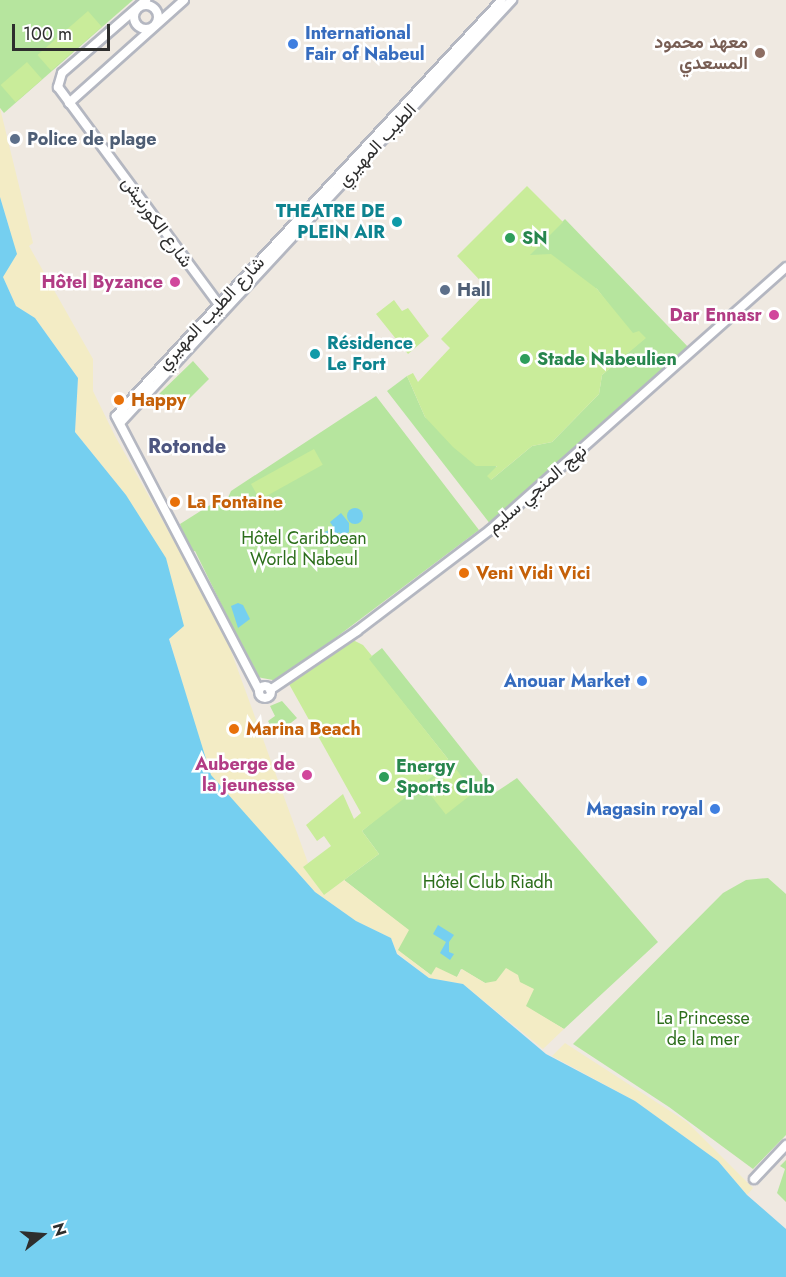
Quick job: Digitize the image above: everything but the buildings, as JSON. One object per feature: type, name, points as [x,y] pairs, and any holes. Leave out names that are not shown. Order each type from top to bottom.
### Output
[{"type":"street","name":"شارع الكورنيش","points":[[146,0],[60,76],[58,87],[217,304],[224,310]]},
{"type":"street","points":[[69,103],[184,0]]},
{"type":"street","name":"شارع الطيب المهيري","points":[[118,419],[217,304],[351,168],[502,0]]},
{"type":"street","name":"الطيب المهيري","points":[[118,419],[224,310],[351,168],[512,0]]},
{"type":"street","points":[[146,5],[155,9],[158,18],[154,26],[145,29],[137,25],[133,16],[137,8],[146,5]]},
{"type":"street","name":"نهج المنجي سليم","points":[[118,419],[259,690],[260,696],[266,698],[270,690],[357,631],[490,530],[786,267]]},
{"type":"street","points":[[754,1179],[786,1145]]},
{"type":"green space","points":[[0,0],[133,0],[4,113],[0,108]]},
{"type":"green space","points":[[88,11],[102,27],[51,71],[37,55]]},
{"type":"green space","points":[[27,62],[42,79],[16,102],[1,85]]},
{"type":"green space","points":[[527,186],[563,222],[530,255],[551,254],[597,289],[633,333],[639,331],[646,338],[602,375],[599,394],[552,442],[532,446],[491,480],[487,476],[497,466],[476,466],[453,447],[425,417],[407,376],[413,373],[418,382],[450,348],[441,339],[489,290],[457,256]]},
{"type":"green space","points":[[565,219],[691,350],[491,525],[387,391],[407,376],[425,417],[497,467],[491,480],[532,446],[552,442],[599,394],[602,375],[645,338],[633,334],[597,289],[529,255]]},
{"type":"green space","points":[[394,300],[402,311],[408,308],[429,336],[408,354],[376,314]]},
{"type":"green space","points":[[193,361],[209,379],[182,406],[178,402],[174,406],[159,394]]},
{"type":"green space","name":"Hôtel Caribbean World Nabeul","points":[[376,396],[479,530],[278,681],[257,677],[195,551],[189,553],[180,524],[218,500],[227,500],[231,491]]},
{"type":"green space","points":[[314,449],[323,465],[260,500],[251,484]]},
{"type":"green space","name":"Energy Sports Club","points":[[351,639],[363,645],[372,656],[369,659],[448,759],[446,766],[362,831],[379,854],[324,895],[303,867],[331,846],[324,836],[317,841],[306,825],[343,794],[354,819],[361,813],[289,684]]},
{"type":"green space","name":"Hôtel Club Riadh","points":[[382,648],[496,792],[517,778],[658,942],[564,1029],[461,969],[457,977],[431,975],[397,950],[408,930],[344,880],[379,854],[362,831],[448,759],[368,659]]},
{"type":"green space","points":[[282,701],[297,718],[276,735],[268,721],[275,716],[270,706]]},
{"type":"green space","points":[[452,764],[474,792],[446,815],[424,786]]},
{"type":"green space","name":"La Princesse de la mer","points":[[768,878],[786,894],[786,1135],[753,1169],[669,1107],[573,1044],[723,893],[746,880]]},
{"type":"green space","points":[[786,1160],[786,1202],[777,1193],[785,1169],[780,1166]]},
{"type":"sand","points":[[0,108],[33,243],[29,246],[93,359],[93,391],[115,436],[222,626],[308,863],[303,867],[324,895],[344,880],[409,930],[398,950],[431,975],[436,967],[457,977],[462,969],[485,983],[496,981],[506,968],[518,975],[520,982],[534,989],[526,1006],[564,1029],[543,1049],[463,984],[429,978],[397,953],[391,938],[356,921],[315,892],[210,775],[126,495],[75,432],[78,378],[35,318],[16,306],[3,277],[9,227],[0,197]]},
{"type":"sand","points":[[565,1043],[687,1122],[753,1188],[747,1195],[718,1161],[635,1101],[552,1056]]},
{"type":"water","points":[[0,197],[17,254],[3,277],[16,306],[35,318],[78,378],[75,432],[126,495],[166,558],[184,626],[169,639],[211,775],[315,892],[356,921],[391,938],[397,954],[429,978],[463,984],[546,1054],[635,1101],[718,1161],[747,1195],[786,1229],[786,1277],[0,1277]]},
{"type":"water","points":[[355,508],[363,516],[355,524],[347,516]]},
{"type":"water","points":[[341,513],[349,523],[349,532],[342,536],[339,532],[331,542],[324,542],[322,533],[334,528],[330,522]]},
{"type":"water","points":[[238,603],[243,605],[250,619],[238,628],[231,606]]},
{"type":"water","points":[[438,925],[454,935],[449,942],[449,952],[454,954],[450,960],[440,953],[446,942],[433,934]]},
{"type":"place","name":"International Fair of Nabeul","points":[[293,44]]},
{"type":"place","name":"معهد محمود المسعدي","points":[[760,53]]},
{"type":"place","name":"Police de plage","points":[[15,139]]},
{"type":"place","name":"THEATRE DE PLEIN AIR","points":[[397,222]]},
{"type":"place","name":"SN","points":[[510,238]]},
{"type":"place","name":"Hôtel Byzance","points":[[175,282]]},
{"type":"place","name":"Hall","points":[[445,290]]},
{"type":"place","name":"Dar Ennasr","points":[[774,315]]},
{"type":"place","name":"Résidence Le Fort","points":[[315,354]]},
{"type":"place","name":"Stade Nabeulien","points":[[525,359]]},
{"type":"place","name":"Happy","points":[[119,400]]},
{"type":"place","name":"La Fontaine","points":[[175,502]]},
{"type":"place","name":"Veni Vidi Vici","points":[[464,573]]},
{"type":"place","name":"Anouar Market","points":[[642,681]]},
{"type":"place","name":"Marina Beach","points":[[234,729]]},
{"type":"place","name":"Auberge de la jeunesse","points":[[307,775]]},
{"type":"place","name":"Energy Sports Club","points":[[384,777]]},
{"type":"place","name":"Magasin royal","points":[[715,809]]},
{"type":"district","name":"Rotonde","points":[[187,446]]}]
